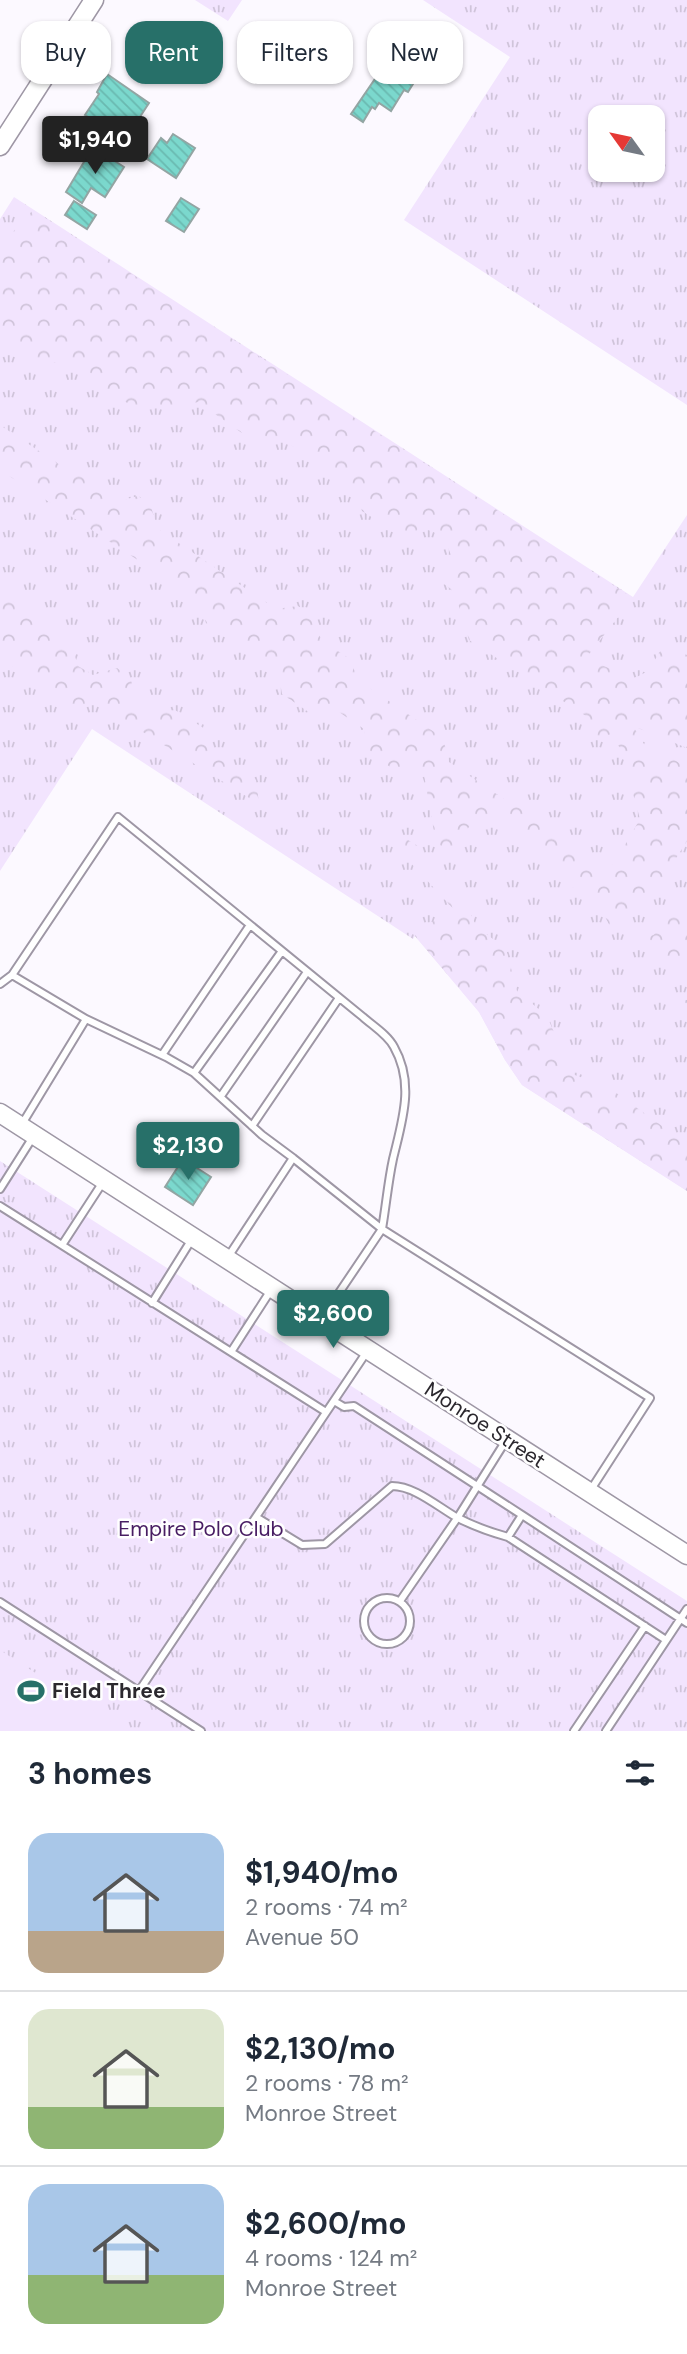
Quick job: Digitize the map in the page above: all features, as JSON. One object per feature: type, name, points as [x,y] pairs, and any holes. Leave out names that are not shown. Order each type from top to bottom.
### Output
[{"type":"main road","points":[[0,146],[94,0]]},
{"type":"main road","name":"Monroe Street","points":[[0,1114],[687,1555]]},
{"type":"lane","points":[[0,984],[12,975],[118,817],[393,1044],[404,1077],[405,1114],[393,1160],[382,1229],[320,1319]]},
{"type":"lane","points":[[162,1055],[250,925]]},
{"type":"lane","points":[[194,1073],[282,951]]},
{"type":"lane","points":[[221,1096],[307,972]]},
{"type":"lane","points":[[12,975],[86,1019],[194,1073],[252,1126],[382,1229],[650,1398],[589,1492]]},
{"type":"lane","points":[[252,1126],[339,998]]},
{"type":"lane","points":[[0,1189],[86,1019]]},
{"type":"lane","points":[[227,1259],[293,1157]]},
{"type":"lane","points":[[62,1245],[104,1180]]},
{"type":"lane","points":[[0,1206],[326,1412]]},
{"type":"lane","points":[[152,1303],[193,1238]]},
{"type":"lane","points":[[231,1352],[272,1288]]},
{"type":"lane","points":[[139,1692],[368,1350]]},
{"type":"lane","points":[[334,1401],[344,1407],[355,1406],[684,1621]]},
{"type":"lane","points":[[400,1601],[458,1517],[507,1439]]},
{"type":"lane","points":[[256,1517],[302,1545],[325,1544],[392,1486],[403,1486],[458,1517],[487,1531],[508,1537],[666,1640]]},
{"type":"lane","points":[[508,1537],[522,1515]]},
{"type":"lane","points":[[384,1598],[400,1601],[409,1612],[407,1633],[401,1639],[388,1644],[374,1640],[365,1627],[364,1619],[370,1605],[384,1598]]},
{"type":"lane","points":[[0,1602],[201,1731]]},
{"type":"lane","points":[[606,1731],[666,1640],[684,1621],[687,1609]]},
{"type":"lane","points":[[574,1731],[645,1626]]},
{"type":"green space","points":[[195,0],[242,0],[228,21]]},
{"type":"green space","points":[[423,0],[687,0],[687,405],[404,220],[510,57],[463,26],[463,21],[455,21]]},
{"type":"green space","points":[[14,197],[633,597],[687,515],[687,1191],[522,1085],[479,1012],[415,936],[413,939],[92,729],[0,871],[0,219]]},
{"type":"green space","points":[[33,210],[633,598],[586,658],[633,679],[648,671],[664,645],[687,655],[687,748],[633,726],[650,754],[666,754],[687,766],[687,841],[645,907],[627,910],[612,930],[603,913],[569,884],[563,867],[514,835],[497,817],[473,821],[452,852],[436,843],[423,769],[400,774],[369,752],[364,729],[336,710],[313,715],[282,694],[278,671],[206,623],[199,600],[0,470],[0,425],[72,473],[97,470],[104,492],[119,501],[138,496],[150,504],[158,529],[276,609],[298,606],[315,619],[321,640],[350,659],[358,680],[443,738],[449,762],[507,801],[533,810],[546,833],[595,865],[614,864],[640,819],[614,734],[594,737],[586,716],[469,640],[455,593],[442,582],[454,563],[444,537],[420,526],[409,541],[362,511],[355,487],[283,440],[259,445],[198,402],[173,408],[137,409],[60,361],[41,366],[0,341],[0,246]]},
{"type":"green space","points":[[0,592],[70,640],[78,666],[93,675],[117,668],[131,679],[135,703],[150,713],[175,710],[205,729],[211,752],[256,780],[259,804],[93,701],[77,709],[0,658]]},
{"type":"green space","points":[[398,834],[418,846],[421,868],[467,905],[476,926],[506,949],[517,991],[547,1016],[572,1074],[608,1087],[687,1144],[687,1191],[522,1085],[479,1012],[415,936],[429,923],[461,917],[407,859]]},
{"type":"green space","points":[[687,909],[687,959],[657,963],[632,939],[654,935],[665,912]]},
{"type":"green space","points":[[664,998],[687,1000],[687,1017]]},
{"type":"green space","name":"Empire Polo Club","points":[[0,1161],[687,1601],[687,1731],[0,1731]]},
{"type":"green space","name":"Field Three","points":[[0,1650],[125,1731],[0,1731]]},
{"type":"building","points":[[111,77],[149,103],[136,123],[131,120],[120,137],[85,115],[99,94],[97,92],[101,84],[111,84]]},
{"type":"building","points":[[372,84],[413,84],[408,92],[404,90],[391,111],[379,103],[375,109],[372,107],[363,122],[351,114]]},
{"type":"building","points":[[173,134],[195,148],[176,178],[147,159],[161,138],[167,143]]},
{"type":"building","points":[[93,147],[124,167],[105,197],[91,188],[82,203],[66,192]]},
{"type":"building","points":[[181,198],[199,209],[184,232],[166,221]]},
{"type":"building","points":[[74,201],[96,215],[87,229],[65,215]]},
{"type":"building","points":[[183,1159],[211,1177],[193,1205],[165,1187]]},
{"type":"place","name":"Field Three","points":[[31,1691]]}]
